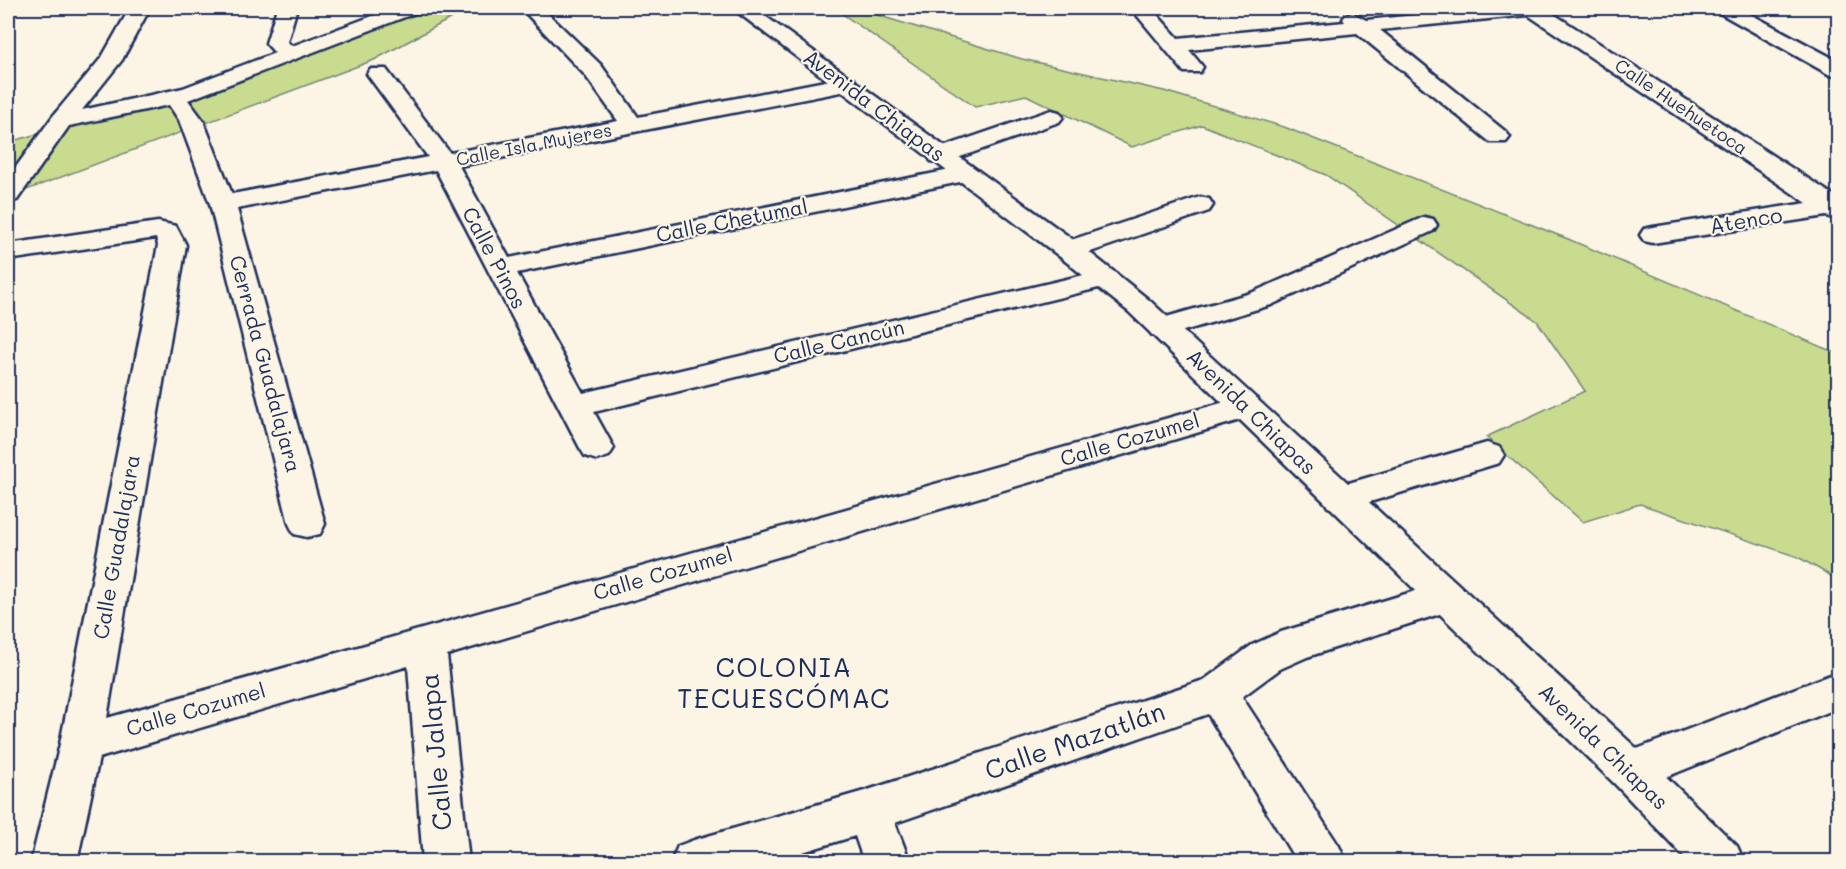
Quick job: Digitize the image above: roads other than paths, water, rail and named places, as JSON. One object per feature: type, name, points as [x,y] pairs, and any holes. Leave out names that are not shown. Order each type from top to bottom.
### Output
[{"type":"street","points":[[8,195],[61,121],[111,60],[140,8]]},
{"type":"street","points":[[287,8],[276,43],[289,55]]},
{"type":"street","points":[[61,121],[175,98],[411,8]]},
{"type":"street","points":[[531,8],[593,70],[633,126]]},
{"type":"street","name":"Avenida Chiapas","points":[[742,8],[1069,250],[1163,328],[1631,771],[1721,861]]},
{"type":"street","points":[[1141,8],[1192,67]]},
{"type":"street","points":[[1339,8],[1498,137]]},
{"type":"street","points":[[1174,45],[1534,8]]},
{"type":"street","name":"Calle Huehuetoca","points":[[1534,8],[1836,209]]},
{"type":"street","points":[[1725,8],[1839,70]]},
{"type":"street","name":"Calle Pinos","points":[[378,75],[444,162],[597,448]]},
{"type":"street","name":"Calle Isla Mujeres","points":[[223,204],[846,84]]},
{"type":"street","points":[[175,98],[191,120],[223,204]]},
{"type":"street","name":"Calle Chetumal","points":[[499,268],[953,165],[1051,117]]},
{"type":"street","name":"Cerrada Guadalajara","points":[[223,204],[307,524]]},
{"type":"street","points":[[1069,250],[1200,205]]},
{"type":"street","name":"Atenco","points":[[1653,235],[1836,209]]},
{"type":"street","points":[[1163,328],[1270,295],[1424,225]]},
{"type":"street","name":"Calle Guadalajara","points":[[8,252],[142,231],[166,232],[172,245],[81,744],[54,861]]},
{"type":"street","name":"Calle Cancún","points":[[573,406],[1105,278]]},
{"type":"street","name":"Calle Cozumel","points":[[81,744],[426,642],[1246,407]]},
{"type":"street","points":[[1340,498],[1487,455]]},
{"type":"street","name":"Calle Mazatlán","points":[[694,861],[868,812],[1218,693],[1266,657],[1295,644],[1445,597]]},
{"type":"street","name":"Calle Jalapa","points":[[426,642],[446,861]]},
{"type":"street","points":[[1631,771],[1839,690]]},
{"type":"street","points":[[1218,693],[1323,861]]},
{"type":"street","points":[[868,812],[887,861]]},
{"type":"district","name":"COLONIA TECUESCÓMAC","points":[[784,684]]}]
